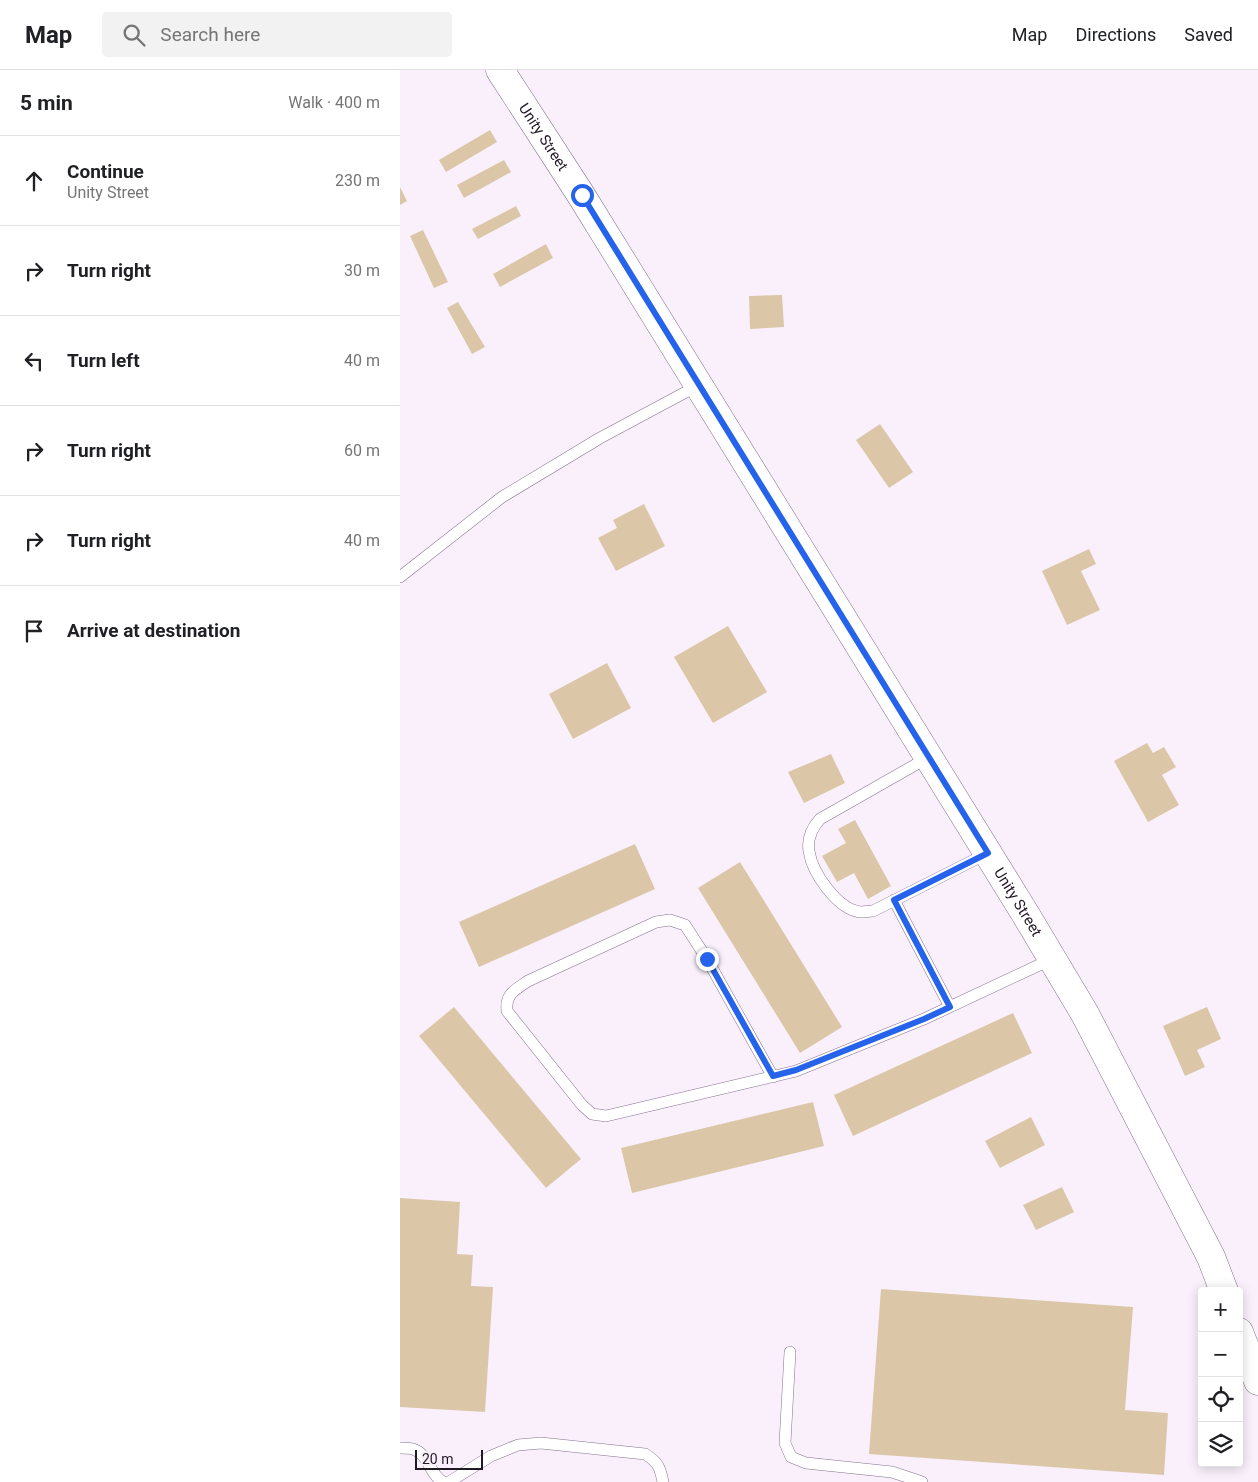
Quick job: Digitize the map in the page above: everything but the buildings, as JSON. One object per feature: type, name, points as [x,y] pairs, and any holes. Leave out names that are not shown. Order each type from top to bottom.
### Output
[{"type":"street","name":"Unity Street","points":[[500,70],[582,195],[988,853],[1085,1014],[1206,1248],[1222,1287]]},
{"type":"street","points":[[1243,1342],[1258,1381]]},
{"type":"lane","points":[[400,577],[502,497],[600,438],[699,385]]},
{"type":"lane","points":[[929,757],[820,820],[812,827],[809,850],[814,868],[832,895],[852,910],[862,912],[873,911],[988,853]]},
{"type":"lane","points":[[894,900],[950,1007]]},
{"type":"lane","points":[[773,1076],[707,959],[685,925],[670,920],[656,922],[528,982],[514,990],[506,1003],[507,1011],[582,1105],[592,1114],[606,1116],[773,1076],[796,1070],[924,1019],[1052,959]]},
{"type":"lane","points":[[790,1352],[785,1443],[791,1457],[806,1463],[892,1472],[922,1482]]},
{"type":"lane","points":[[449,1482],[491,1456],[518,1445],[541,1443],[645,1454],[655,1460],[661,1470],[663,1482]]},
{"type":"lane","points":[[400,1448],[413,1449],[424,1456],[433,1473],[443,1482]]},
{"type":"route","points":[[582,195],[988,853],[894,900],[950,1007],[796,1070],[773,1076],[707,959]]}]
